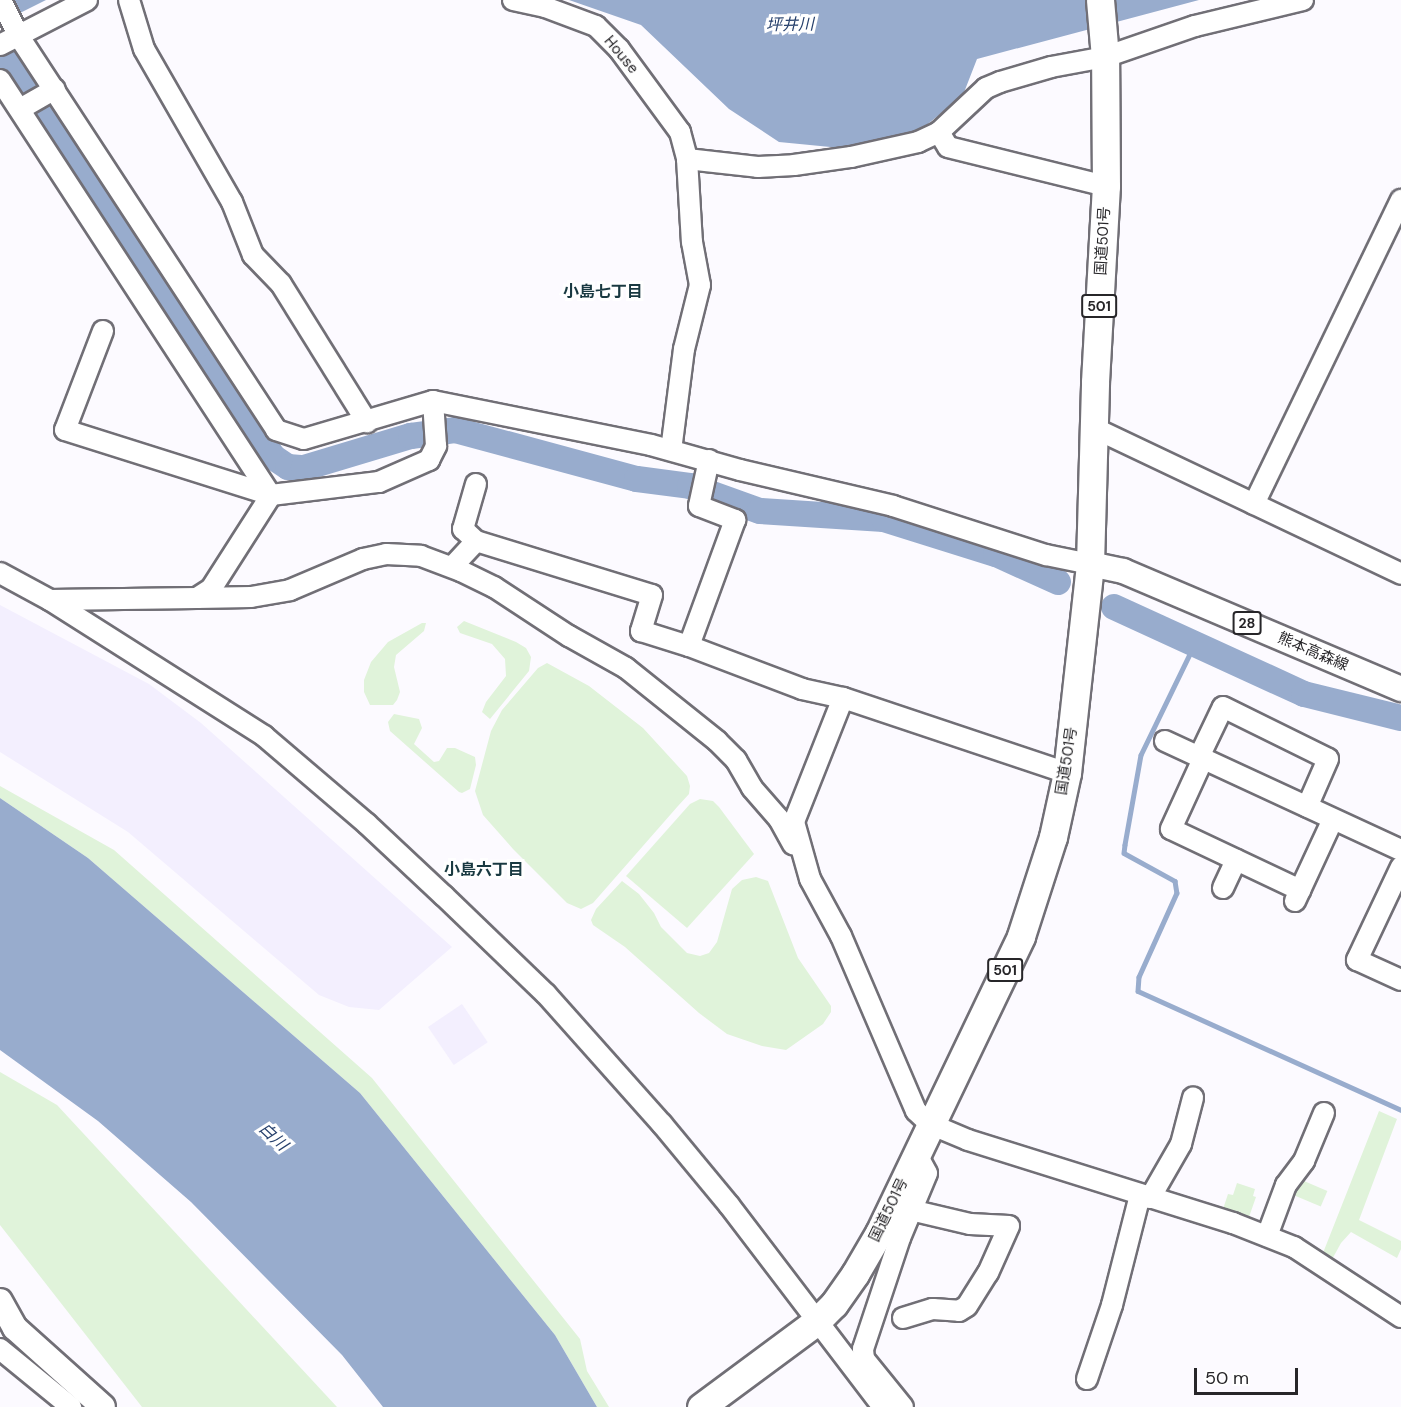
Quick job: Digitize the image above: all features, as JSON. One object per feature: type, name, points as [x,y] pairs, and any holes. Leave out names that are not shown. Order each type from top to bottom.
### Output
[{"type":"highway","name":"国道501号","points":[[701,1407],[810,1327],[834,1304],[879,1233],[1021,936],[1053,837],[1067,773],[1090,564],[1106,186],[1105,53],[1100,0]]},
{"type":"main road","name":"熊本高森線","points":[[1090,564],[1123,571],[1401,689]]},
{"type":"main road","points":[[0,1301],[15,1328],[103,1407]]},
{"type":"street","points":[[1,0],[11,36],[55,88],[276,430],[303,439],[433,401],[671,450],[893,506],[1046,555],[1090,564]]},
{"type":"street","points":[[11,36],[87,0]]},
{"type":"street","points":[[129,0],[144,49],[232,202],[253,255],[281,284],[367,422]]},
{"type":"street","name":"House","points":[[513,0],[545,7],[596,27],[619,49],[680,132],[687,159],[692,242],[700,285],[684,349],[671,450]]},
{"type":"street","points":[[687,159],[758,167],[795,165],[851,157],[918,142],[939,132],[986,88],[1195,26],[1303,0]]},
{"type":"street","points":[[0,80],[271,495]]},
{"type":"street","points":[[20,109],[55,88]]},
{"type":"street","points":[[939,132],[948,147],[1106,186]]},
{"type":"street","points":[[1254,504],[1401,200]]},
{"type":"street","points":[[103,331],[65,430],[271,495],[379,482],[429,460],[436,446],[433,401]]},
{"type":"street","points":[[1094,428],[1401,574]]},
{"type":"street","points":[[690,646],[735,520],[699,506],[709,460]]},
{"type":"street","points":[[476,484],[463,529],[476,541],[652,595],[640,631],[690,646],[802,689],[843,698],[1067,773]]},
{"type":"street","points":[[197,598],[211,589],[271,495]]},
{"type":"street","points":[[452,567],[476,541]]},
{"type":"street","points":[[50,600],[251,597],[290,590],[363,559],[386,554],[421,556],[452,567],[494,587],[569,636],[626,668],[717,741],[736,760],[752,788],[779,819],[807,869],[869,999],[911,1101],[916,1111],[930,1124],[968,1140],[1267,1236],[1294,1247],[1401,1317]]},
{"type":"street","points":[[0,573],[50,600],[264,736],[367,824],[444,896],[546,994],[658,1119],[729,1205],[810,1327],[883,1407]]},
{"type":"street","points":[[807,869],[794,822],[843,698]]},
{"type":"street","points":[[1307,807],[1328,759],[1223,707],[1171,830],[1236,860],[1297,895],[1333,819]]},
{"type":"street","points":[[1165,741],[1401,850]]},
{"type":"street","points":[[1223,888],[1236,860]]},
{"type":"street","points":[[1401,867],[1357,960],[1401,980]]},
{"type":"street","points":[[1087,1379],[1145,1196],[1181,1144],[1193,1098]]},
{"type":"street","points":[[1267,1236],[1286,1185],[1304,1161],[1324,1113]]},
{"type":"street","points":[[903,1407],[864,1359],[863,1349],[911,1210],[927,1173],[916,1153]]},
{"type":"street","points":[[903,1318],[933,1310],[959,1311],[967,1306],[979,1290],[1009,1226],[970,1224],[911,1210]]},
{"type":"street","points":[[0,1349],[71,1407]]},
{"type":"shaded area","points":[[0,605],[149,684],[201,723],[452,947],[379,1010],[349,1007],[319,995],[128,832],[0,752]]},
{"type":"shaded area","points":[[462,1004],[488,1042],[454,1065],[428,1027]]},
{"type":"green space","points":[[464,621],[516,642],[526,648],[531,657],[529,671],[490,719],[482,712],[486,702],[506,676],[505,659],[492,644],[460,633],[457,627]]},
{"type":"green space","points":[[426,623],[424,631],[396,655],[394,667],[400,692],[397,700],[393,705],[370,705],[364,692],[364,680],[371,662],[388,642]]},
{"type":"green space","points":[[547,663],[589,686],[643,728],[687,776],[690,786],[689,794],[593,903],[581,909],[567,903],[513,849],[483,815],[475,791],[491,731],[502,710],[538,668]]},
{"type":"green space","points":[[394,714],[419,719],[422,728],[414,744],[434,762],[439,761],[447,748],[455,748],[475,757],[476,765],[470,789],[459,792],[390,731],[388,722]]},
{"type":"green space","points":[[0,786],[114,850],[372,1078],[580,1339],[587,1371],[609,1407],[597,1407],[555,1335],[360,1093],[88,858],[0,798]]},
{"type":"green space","points":[[700,799],[713,801],[719,807],[754,854],[687,928],[626,876],[690,804]]},
{"type":"green space","points":[[756,877],[768,881],[798,958],[831,1006],[831,1012],[823,1024],[786,1050],[762,1046],[727,1034],[699,1013],[625,947],[593,925],[591,920],[596,909],[622,881],[639,894],[654,913],[661,927],[687,953],[700,956],[709,953],[717,942],[732,889],[742,880]]},
{"type":"green space","points":[[0,1072],[57,1105],[337,1407],[142,1407],[0,1225]]},
{"type":"green space","points":[[1379,1111],[1397,1119],[1359,1220],[1401,1241],[1401,1249],[1397,1258],[1351,1232],[1341,1243],[1330,1263],[1321,1258]]},
{"type":"green space","points":[[1297,1178],[1327,1191],[1321,1207],[1290,1194]]},
{"type":"green space","points":[[1237,1183],[1255,1189],[1253,1196],[1256,1197],[1249,1217],[1223,1209],[1228,1194],[1233,1195]]},
{"type":"water","points":[[0,0],[46,0],[0,23]]},
{"type":"water","name":"坪井川","points":[[569,0],[1199,0],[977,59],[963,95],[923,128],[851,149],[779,142],[729,109],[641,25]]},
{"type":"water","name":"白川","points":[[0,798],[88,858],[360,1093],[555,1335],[597,1407],[383,1407],[342,1355],[191,1202],[98,1121],[0,1050]]},
{"type":"waterway","points":[[0,44],[211,367],[273,457],[288,467],[304,468],[411,436],[455,430],[637,479],[690,486],[760,511],[884,519],[996,554],[1058,582]]},
{"type":"waterway","points":[[1114,607],[1304,694],[1401,718]]},
{"type":"waterway","points":[[1195,644],[1141,755],[1125,845],[1124,853],[1175,881],[1177,893],[1139,977],[1138,991],[1401,1110]]},
{"type":"district","name":"小島七丁目","points":[[603,292]]},
{"type":"district","name":"小島六丁目","points":[[484,870]]}]
